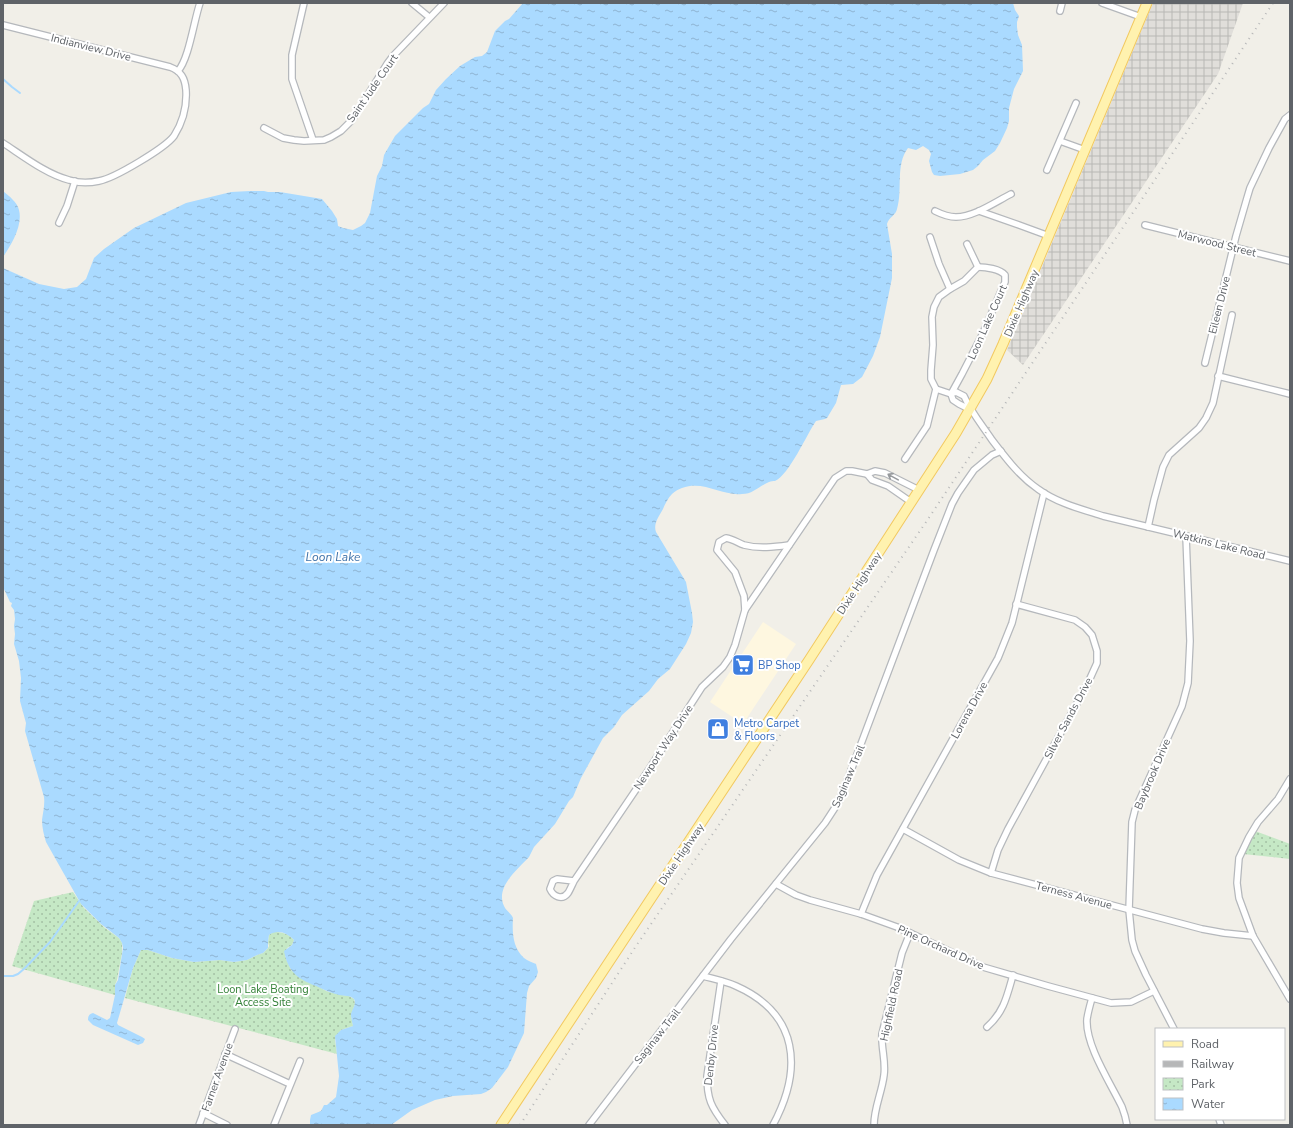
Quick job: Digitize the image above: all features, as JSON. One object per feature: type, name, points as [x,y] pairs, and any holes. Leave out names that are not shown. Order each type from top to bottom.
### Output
[{"type":"main road","name":"Dixie Highway","points":[[500,1125],[805,666],[956,433],[987,379],[1003,344],[1146,3]]},
{"type":"street","points":[[3,142],[54,174],[75,181],[101,181],[125,171],[148,156],[173,137],[182,121],[186,96],[184,78],[178,71],[182,68],[186,58],[200,3]]},
{"type":"street","points":[[304,3],[292,55],[292,79],[313,140]]},
{"type":"street","points":[[412,3],[430,17]]},
{"type":"street","name":"Saint Jude Court","points":[[264,128],[283,138],[304,141],[324,140],[341,131],[352,120],[388,64],[444,3]]},
{"type":"street","points":[[1060,12],[1062,3]]},
{"type":"street","points":[[1102,3],[1141,17]]},
{"type":"street","name":"Indianview Drive","points":[[3,25],[170,67],[178,71]]},
{"type":"street","points":[[1047,170],[1076,103]]},
{"type":"street","name":"Eileen Drive","points":[[1205,363],[1236,236],[1250,188],[1269,148],[1285,119],[1290,115]]},
{"type":"street","points":[[1060,141],[1085,150]]},
{"type":"street","points":[[59,223],[68,206],[75,181]]},
{"type":"street","points":[[935,211],[957,217],[979,211],[1011,194]]},
{"type":"street","points":[[979,211],[1049,236]]},
{"type":"street","name":"Marwood Street","points":[[1145,226],[1290,261]]},
{"type":"street","points":[[930,237],[939,264],[950,289]]},
{"type":"street","points":[[905,459],[927,426],[936,389],[931,379],[930,370],[933,345],[932,316],[934,307],[939,298],[950,289],[964,281],[978,267],[967,244]]},
{"type":"street","name":"Loon Lake Court","points":[[951,394],[982,334],[1006,278],[1004,273],[1001,271],[978,267]]},
{"type":"street","points":[[1148,527],[1163,467],[1169,455],[1200,428],[1212,403],[1232,315]]},
{"type":"street","points":[[1218,376],[1290,394]]},
{"type":"street","name":"Watkins Lake Road","points":[[936,389],[951,394],[956,392],[964,396],[969,409],[1018,472],[1038,490],[1044,493],[1075,508],[1290,561]]},
{"type":"street","name":"Watkins Lake Road","points":[[951,394],[953,400],[969,409]]},
{"type":"street","name":"Saginaw Trail","points":[[588,1125],[731,939],[825,823],[838,803],[934,550],[958,493],[974,470],[991,456],[1001,451]]},
{"type":"street","name":"Newport Way Drive","points":[[745,610],[835,478],[846,471],[867,474],[875,471],[885,473],[919,490]]},
{"type":"street","name":"Newport Way Drive","points":[[867,474],[872,480],[888,486],[911,502]]},
{"type":"street","name":"Lorena Drive","points":[[861,914],[877,875],[998,658],[1012,623],[1044,493]]},
{"type":"street","name":"Baybrook Drive","points":[[1173,1028],[1135,951],[1132,940],[1129,910],[1132,822],[1135,810],[1182,706],[1188,683],[1190,641],[1186,536]]},
{"type":"street","name":"Newport Way Drive","points":[[574,881],[640,784],[702,687],[723,667],[736,645],[745,610],[744,596],[735,572],[717,550],[719,542],[726,538],[754,547],[789,545]]},
{"type":"street","name":"Silver Sands Drive","points":[[991,873],[998,850],[1008,829],[1087,685],[1097,663],[1092,635],[1085,627],[1075,620],[1016,604]]},
{"type":"street","points":[[1290,779],[1278,798],[1258,822],[1249,837],[1239,858],[1237,883],[1239,898],[1254,936],[1290,999]]},
{"type":"street","name":"Terness Avenue","points":[[903,829],[959,860],[991,873],[1129,910],[1224,933],[1254,936]]},
{"type":"street","name":"Pine Orchard Drive","points":[[776,884],[796,896],[861,914],[897,927],[983,967],[1013,976],[1111,1003],[1131,1002],[1154,991]]},
{"type":"street","name":"Highfield Road","points":[[874,1125],[874,1116],[884,1076],[881,1043],[882,1034],[902,953],[910,933]]},
{"type":"street","points":[[703,976],[736,986],[757,998],[770,1008],[781,1022],[790,1045],[792,1058],[789,1082],[784,1102],[773,1125]]},
{"type":"street","points":[[987,1027],[1000,1013],[1013,976]]},
{"type":"street","name":"Denby Drive","points":[[721,981],[707,1076],[707,1092],[710,1103],[725,1125]]},
{"type":"street","points":[[1092,998],[1087,1020],[1092,1045],[1122,1107],[1126,1125]]},
{"type":"street","name":"Farner Avenue","points":[[198,1125],[235,1028]]},
{"type":"street","points":[[225,1054],[290,1084]]},
{"type":"street","points":[[274,1125],[300,1061]]},
{"type":"street","points":[[203,1113],[227,1125]]},
{"type":"shaded area","points":[[1153,3],[1243,3],[1218,74],[1023,365],[1007,350]]},
{"type":"shaded area","points":[[763,622],[796,644],[743,724],[710,702]]},
{"type":"green space","points":[[1255,831],[1290,844],[1290,859],[1243,854]]},
{"type":"green space","points":[[73,892],[84,908],[105,928],[119,938],[122,943],[122,953],[115,985],[115,995],[12,966],[34,901]]},
{"type":"green space","name":"Loon Lake Boating Access Site","points":[[273,932],[285,933],[294,940],[292,945],[287,948],[285,956],[291,970],[326,991],[349,996],[354,999],[355,1004],[351,1015],[353,1026],[341,1030],[335,1040],[337,1054],[125,998],[133,968],[141,950],[148,950],[172,958],[194,962],[220,960],[234,962],[247,960],[263,953],[269,946],[269,935]]},
{"type":"water","name":"Loon Lake","points":[[523,3],[1013,3],[1019,16],[1017,27],[1022,45],[1023,71],[1014,89],[1009,108],[1009,121],[1000,143],[995,151],[973,170],[960,174],[940,176],[934,175],[929,161],[931,154],[929,150],[923,146],[916,150],[908,148],[904,155],[900,169],[899,201],[897,209],[887,224],[892,254],[892,278],[880,337],[873,356],[862,377],[853,384],[841,385],[836,403],[827,418],[816,421],[786,471],[775,481],[765,484],[746,494],[727,493],[698,486],[681,488],[674,492],[658,517],[655,526],[656,532],[686,582],[693,622],[691,633],[686,644],[670,669],[658,679],[649,691],[622,715],[614,727],[603,738],[581,778],[573,797],[555,824],[534,847],[529,857],[505,885],[502,899],[505,908],[513,918],[513,935],[515,945],[524,958],[536,964],[538,972],[536,978],[529,986],[527,993],[524,1033],[508,1067],[492,1088],[486,1092],[481,1094],[453,1096],[435,1100],[412,1110],[391,1125],[310,1125],[311,1115],[321,1111],[324,1105],[327,1105],[336,1097],[339,1076],[335,1036],[341,1030],[353,1026],[351,1014],[355,1001],[351,997],[333,993],[304,981],[295,974],[288,964],[284,951],[292,945],[294,940],[288,935],[279,932],[272,933],[269,935],[268,948],[263,953],[247,960],[234,962],[220,960],[194,962],[172,958],[148,950],[141,950],[133,968],[117,1023],[118,1025],[145,1039],[143,1043],[138,1045],[93,1025],[88,1020],[89,1015],[93,1013],[107,1020],[110,1018],[123,948],[119,938],[101,924],[81,904],[46,842],[42,823],[44,797],[25,731],[26,723],[20,701],[21,678],[19,661],[14,644],[14,610],[11,606],[12,603],[10,602],[3,587],[3,268],[39,284],[64,289],[77,287],[86,279],[94,258],[134,228],[186,203],[231,192],[280,192],[322,199],[337,219],[338,226],[353,230],[361,226],[365,223],[370,213],[377,176],[382,166],[384,155],[395,136],[429,104],[436,90],[460,66],[475,57],[482,56],[487,52],[495,31],[509,19]]},
{"type":"water","points":[[3,191],[16,204],[20,216],[16,235],[3,257]]},
{"type":"waterway","points":[[3,79],[20,93]]},
{"type":"waterway","points":[[3,976],[13,976],[25,968],[50,942],[79,901]]},
{"type":"railway","points":[[520,1125],[636,946],[926,522],[1273,3]]},
{"type":"place","name":"BP Shop","points":[[743,665]]},
{"type":"place","name":"Metro Carpet & Floors","points":[[718,729]]}]
